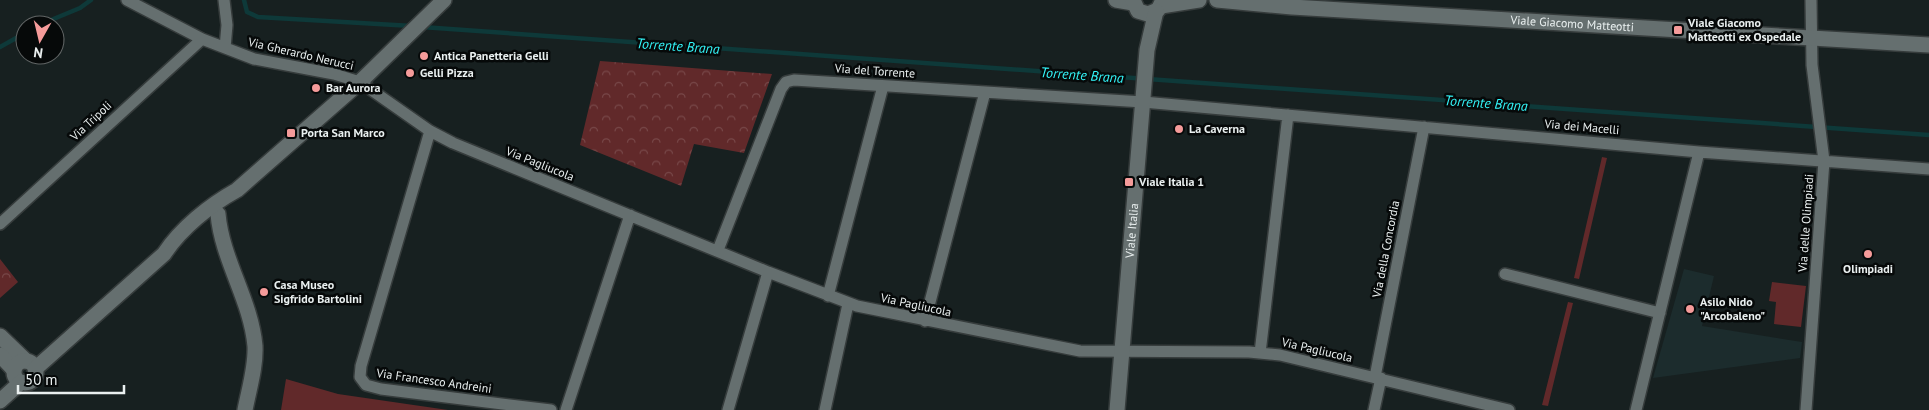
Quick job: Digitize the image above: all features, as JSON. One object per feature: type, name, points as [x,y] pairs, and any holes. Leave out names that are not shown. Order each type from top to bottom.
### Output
[{"type":"street","name":"Via Gherardo Nerucci","points":[[127,0],[202,39],[254,59],[334,74],[360,82]]},
{"type":"street","points":[[224,0],[227,25],[225,48]]},
{"type":"street","points":[[1116,0],[1148,6],[1199,0]]},
{"type":"street","name":"Viale Giacomo Matteotti","points":[[1217,0],[1311,8],[1929,45]]},
{"type":"street","name":"Via delle Olimpiadi","points":[[1806,410],[1824,161],[1812,66],[1811,0]]},
{"type":"street","points":[[164,254],[179,249],[218,214],[237,190],[360,82],[441,4]]},
{"type":"street","name":"Viale Italia","points":[[1117,410],[1144,97],[1148,6]]},
{"type":"street","name":"Via Tripoli","points":[[0,224],[202,39]]},
{"type":"street","name":"Via del Torrente","points":[[718,250],[784,85],[794,80],[985,92],[1144,97]]},
{"type":"street","name":"Via Pagliucola","points":[[360,82],[430,132],[524,173],[848,304],[1080,351],[1260,353],[1280,355],[1509,410]]},
{"type":"street","points":[[828,296],[883,86]]},
{"type":"street","points":[[925,321],[985,92]]},
{"type":"street","name":"Via dei Macelli","points":[[1144,97],[1288,115],[1699,152],[1929,169]]},
{"type":"street","points":[[1260,353],[1288,115]]},
{"type":"street","name":"Via della Concordia","points":[[1374,410],[1378,377],[1424,127]]},
{"type":"street","name":"Via Francesco Andreini","points":[[430,132],[361,366],[360,377],[366,385],[381,389],[551,410]]},
{"type":"street","points":[[1636,410],[1699,152]]},
{"type":"street","points":[[0,401],[24,370],[164,254],[172,242],[220,200],[237,190]]},
{"type":"street","points":[[218,214],[223,245],[247,308],[253,332],[254,363],[245,410]]},
{"type":"street","points":[[566,410],[630,215]]},
{"type":"street","points":[[728,410],[768,272]]},
{"type":"street","points":[[1505,274],[1660,313]]},
{"type":"street","points":[[825,410],[848,304]]},
{"type":"street","points":[[0,336],[24,370]]},
{"type":"street","points":[[0,356],[24,370]]},
{"type":"shaded area","name":"Asilo Nido \"Arcobaleno\"","points":[[1684,269],[1714,276],[1702,326],[1802,342],[1800,358],[1653,378]]},
{"type":"green space","points":[[600,61],[772,74],[744,153],[694,144],[681,186],[580,145]]},
{"type":"green space","points":[[1602,157],[1607,158],[1579,279],[1574,278]]},
{"type":"green space","points":[[0,259],[18,282],[0,298]]},
{"type":"green space","points":[[1772,282],[1806,286],[1801,327],[1774,324],[1776,302],[1769,301]]},
{"type":"green space","points":[[1568,302],[1573,303],[1548,406],[1542,405]]},
{"type":"green space","points":[[286,379],[338,394],[448,410],[281,410]]},
{"type":"waterway","points":[[63,15],[80,8],[91,0]]},
{"type":"waterway","name":"Torrente Brana","points":[[244,0],[247,12],[258,17],[412,26]]},
{"type":"waterway","name":"Torrente Brana","points":[[422,27],[1929,135]]},
{"type":"waterway","points":[[0,47],[15,39]]},
{"type":"place","name":"Viale Giacomo Matteotti ex Ospedale","points":[[1678,30]]},
{"type":"place","name":"Antica Panetteria Gelli","points":[[424,56]]},
{"type":"place","name":"Gelli Pizza","points":[[410,73]]},
{"type":"place","name":"Bar Aurora","points":[[316,88]]},
{"type":"place","name":"La Caverna","points":[[1179,129]]},
{"type":"place","name":"Porta San Marco","points":[[291,133]]},
{"type":"place","name":"Viale Italia 1","points":[[1129,182]]},
{"type":"place","name":"Olimpiadi","points":[[1868,254]]},
{"type":"place","name":"Casa Museo Sigfrido Bartolini","points":[[264,292]]},
{"type":"place","name":"Asilo Nido \"Arcobaleno\"","points":[[1690,309]]}]
